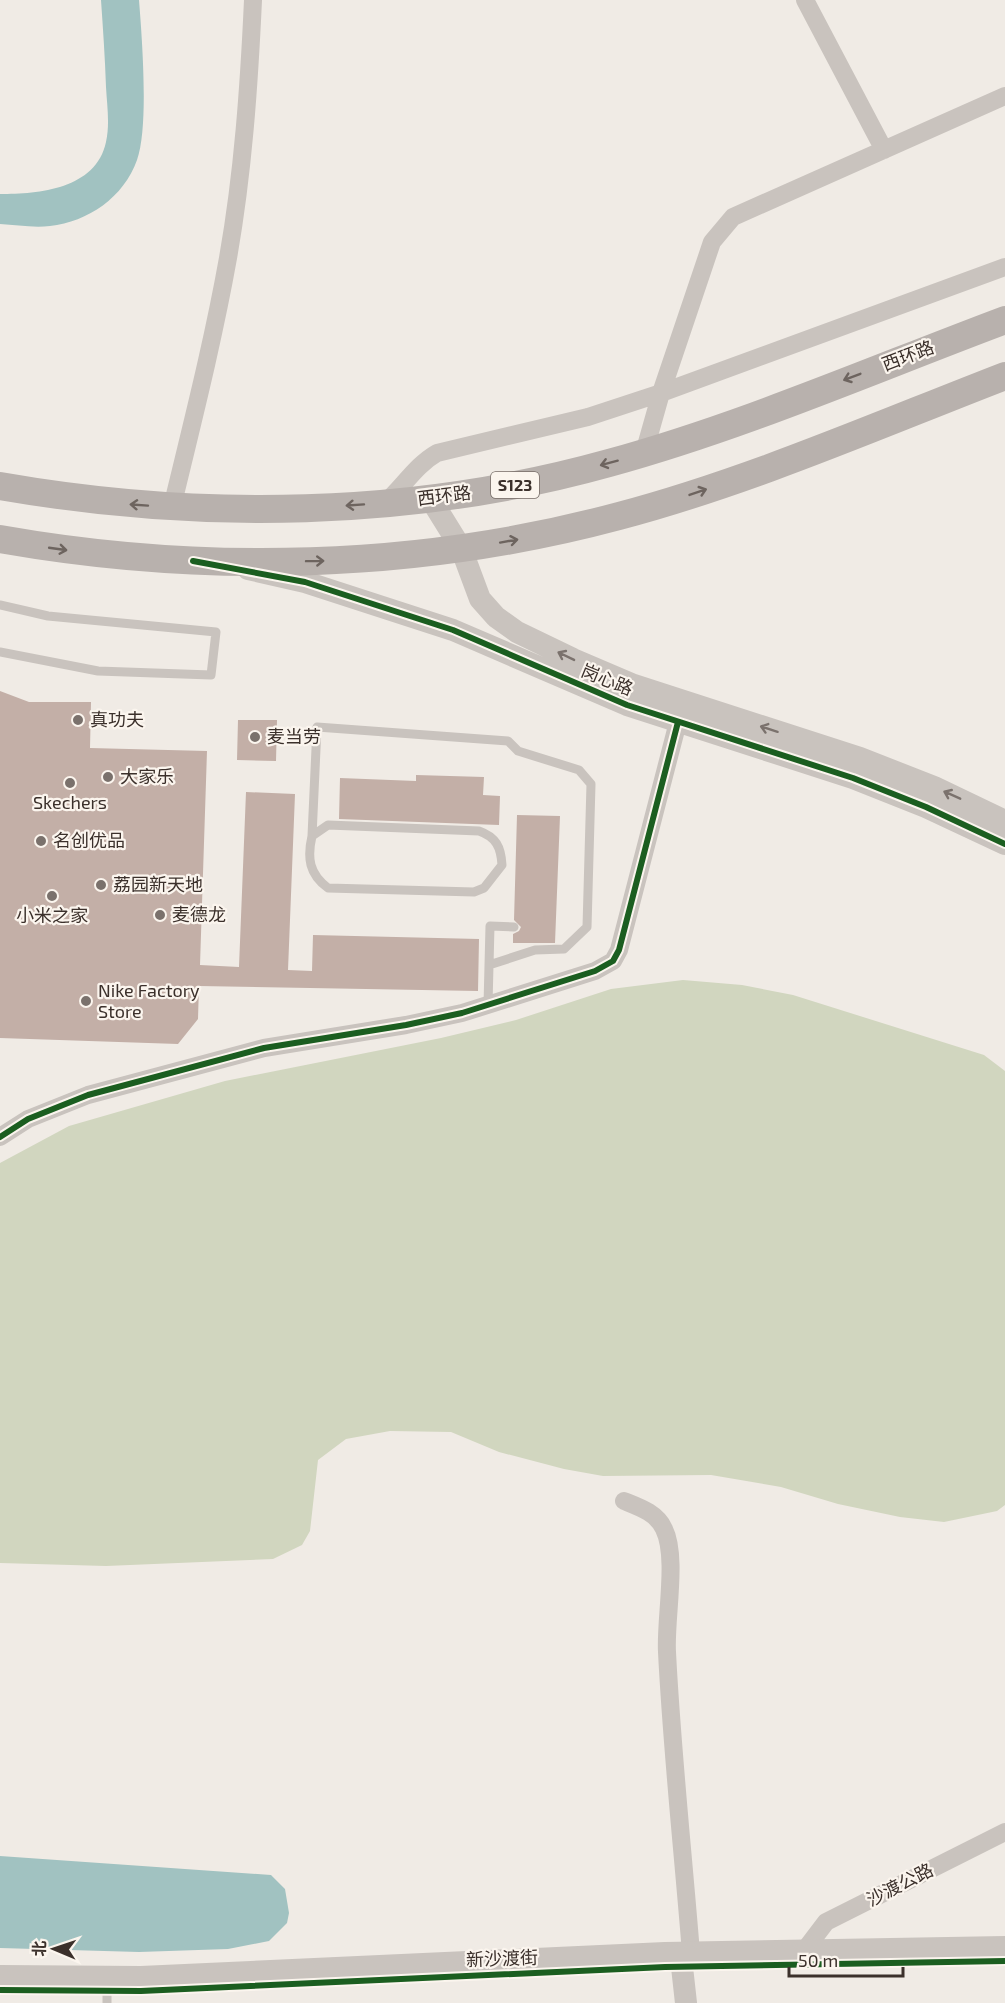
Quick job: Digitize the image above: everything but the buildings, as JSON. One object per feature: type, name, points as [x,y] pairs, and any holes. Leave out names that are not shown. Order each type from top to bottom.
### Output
[{"type":"main road","name":"西环路","points":[[0,486],[81,499],[171,507],[288,507],[385,503],[530,482],[644,453],[1005,320]]},
{"type":"main road","points":[[0,539],[114,555],[193,561],[332,560],[461,548],[541,535],[660,504],[737,478],[1005,376]]},
{"type":"street","points":[[171,507],[209,354],[228,257],[246,131],[253,0]]},
{"type":"street","points":[[805,0],[884,150]]},
{"type":"street","points":[[644,453],[661,393],[712,242],[723,226],[733,217],[1005,96]]},
{"type":"street","points":[[385,503],[400,490],[423,461],[437,453],[588,417],[661,393],[1005,267]]},
{"type":"street","name":"岗心路","points":[[430,498],[461,548],[480,599],[496,617],[517,632],[634,685],[860,758],[934,787],[1005,821]]},
{"type":"street","name":"岗心路","points":[[193,561],[305,582],[453,630],[627,705],[853,778],[926,807],[1005,844]]},
{"type":"street","points":[[0,1137],[28,1119],[65,1102],[235,1055],[406,1025],[488,1005],[595,971],[613,961],[619,950],[678,722]]},
{"type":"street","points":[[624,1501],[648,1511],[656,1518],[665,1529],[668,1548],[667,1650],[686,1960],[686,2003]]},
{"type":"street","name":"沙渡公路","points":[[804,1950],[826,1922],[1005,1832]]},
{"type":"street","name":"新沙渡街","points":[[0,1990],[107,1997],[686,1960],[804,1950],[1005,1947]]},
{"type":"street","name":"新沙渡街","points":[[0,1976],[141,1977],[686,1960],[1005,1961]]},
{"type":"lane","points":[[0,605],[48,616],[216,632],[211,675],[98,671],[0,652]]},
{"type":"lane","points":[[312,836],[328,825],[479,831],[495,841],[501,851],[502,865],[484,888],[474,892],[337,890],[328,888],[318,881],[311,869],[308,854],[312,836],[317,727],[508,741],[518,751],[579,770],[591,784],[587,927],[564,949],[535,950],[489,965]]},
{"type":"lane","points":[[488,1005],[490,926],[514,927]]},
{"type":"green space","points":[[683,980],[742,985],[793,995],[984,1055],[1005,1071],[1005,1505],[997,1511],[944,1522],[900,1517],[838,1504],[781,1487],[711,1475],[603,1476],[564,1469],[499,1452],[451,1432],[390,1431],[346,1439],[318,1460],[310,1531],[302,1545],[273,1559],[106,1566],[0,1563],[0,1163],[69,1126],[225,1081],[441,1038],[516,1020],[611,989]]},
{"type":"water","points":[[101,0],[139,0],[144,105],[141,145],[137,160],[131,173],[114,196],[91,213],[64,224],[44,227],[0,224],[0,194],[48,190],[64,186],[91,170],[100,158],[106,142],[108,121]]},
{"type":"water","points":[[0,1856],[271,1875],[285,1889],[289,1913],[287,1923],[269,1941],[228,1949],[139,1952],[0,1948]]},
{"type":"cycle path","points":[[193,561],[305,582],[453,630],[627,705],[853,778],[926,807],[1005,844]]},
{"type":"cycle path","points":[[0,1137],[28,1119],[88,1095],[264,1048],[406,1025],[462,1013],[595,971],[613,961],[619,950],[678,722]]},
{"type":"cycle path","points":[[0,1990],[141,1991],[665,1967],[1005,1961]]},
{"type":"place","name":"真功夫","points":[[78,720]]},
{"type":"place","name":"麦当劳","points":[[255,737]]},
{"type":"place","name":"大家乐","points":[[108,777]]},
{"type":"place","name":"Skechers","points":[[70,783]]},
{"type":"place","name":"名创优品","points":[[41,841]]},
{"type":"place","name":"荔园新天地","points":[[101,885]]},
{"type":"place","name":"小米之家","points":[[52,896]]},
{"type":"place","name":"麦德龙","points":[[160,915]]},
{"type":"place","name":"Nike Factory Store","points":[[86,1001]]}]
